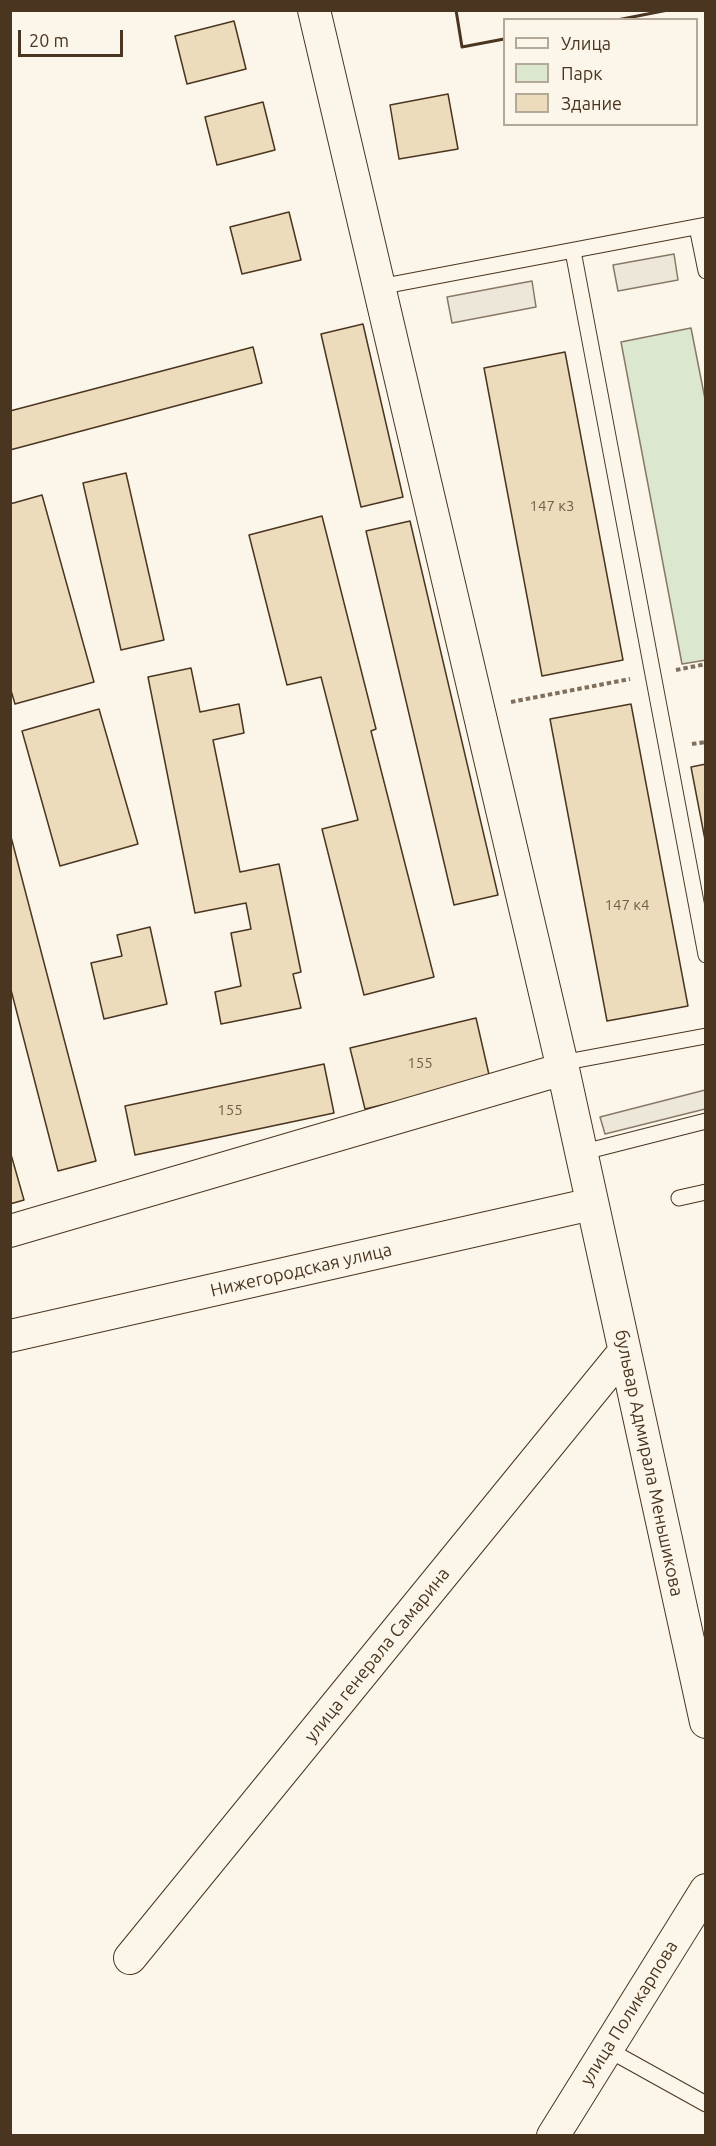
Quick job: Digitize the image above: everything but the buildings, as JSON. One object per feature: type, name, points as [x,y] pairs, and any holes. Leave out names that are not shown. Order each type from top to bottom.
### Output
[{"type":"street","name":"бульвар Адмирала Меньшикова","points":[[314,10],[562,1066],[705,1722]]},
{"type":"street","points":[[10,1231],[562,1066]]},
{"type":"street","name":"Нижегородская улица","points":[[10,1336],[592,1204]]},
{"type":"street","name":"улица генерала Самарина","points":[[130,1958],[624,1352]]},
{"type":"street","name":"улица Поликарпова","points":[[553,2136],[705,1890]]},
{"type":"lane","points":[[379,287],[701,226],[705,271]]},
{"type":"lane","points":[[573,250],[705,955]]},
{"type":"lane","points":[[562,1066],[705,1036]]},
{"type":"lane","points":[[580,1153],[705,1121]]},
{"type":"lane","points":[[679,1198],[705,1192]]},
{"type":"lane","points":[[607,2049],[705,2104]]},
{"type":"path","points":[[478,708],[653,675]]},
{"type":"green space","points":[[691,328],[706,404],[706,660],[682,664],[621,342]]},
{"type":"shaded area","points":[[674,254],[678,280],[618,291],[613,265]]},
{"type":"shaded area","points":[[532,281],[536,307],[452,323],[447,297]]},
{"type":"shaded area","points":[[705,1090],[705,1109],[605,1134],[600,1117]]},
{"type":"wall","points":[[456,10],[462,47],[503,39]]},
{"type":"wall","points":[[627,18],[668,10]]}]
